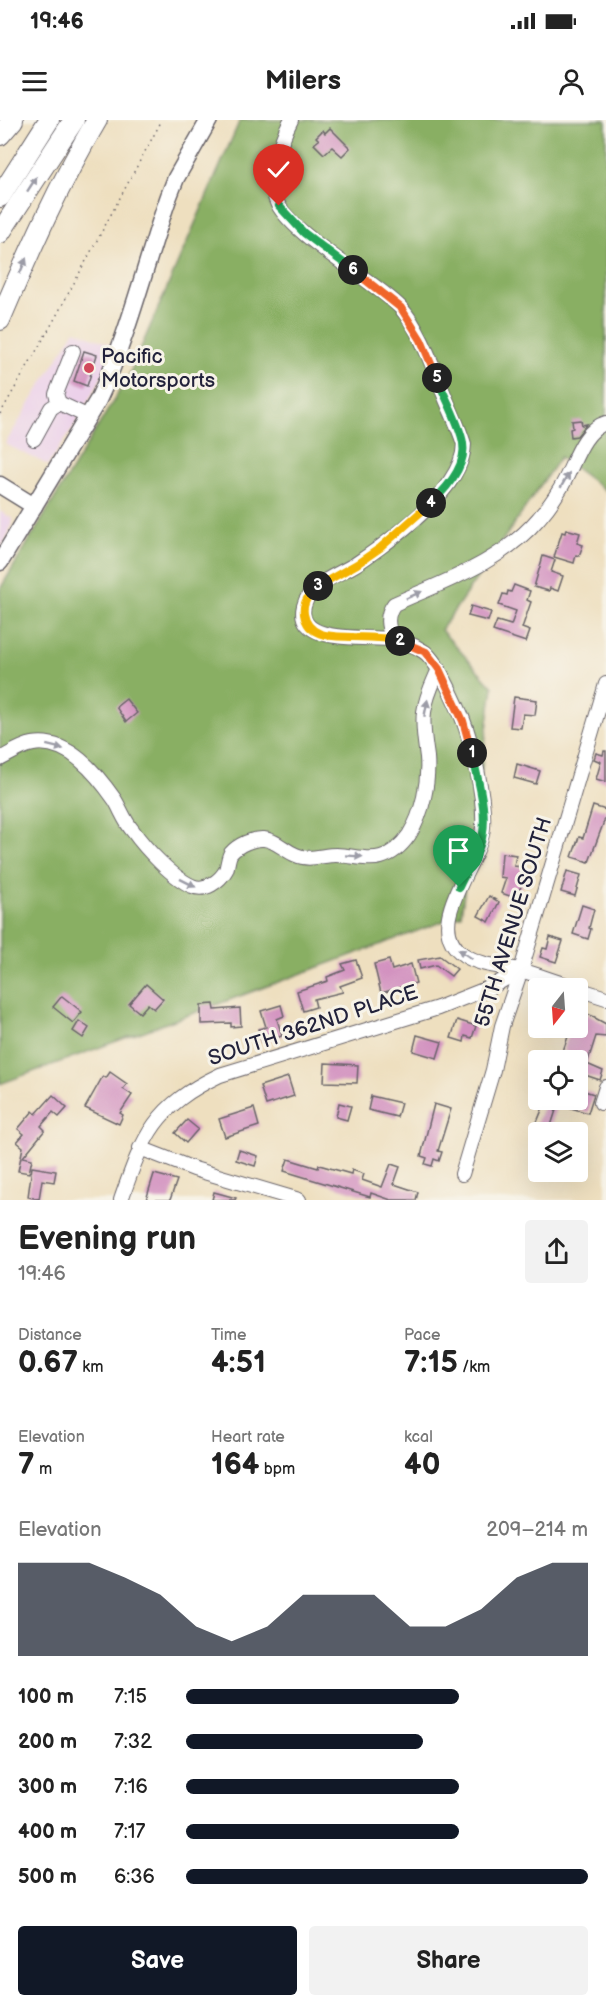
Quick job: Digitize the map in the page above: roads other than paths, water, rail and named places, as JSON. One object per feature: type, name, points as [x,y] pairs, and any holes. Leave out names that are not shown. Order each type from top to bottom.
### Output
[{"type":"highway","points":[[0,135],[13,120]]},
{"type":"highway","points":[[0,197],[49,120]]},
{"type":"highway","points":[[0,233],[74,120]]},
{"type":"highway","points":[[0,320],[34,240],[97,120]]},
{"type":"main road","points":[[0,562],[5,544],[34,506],[89,417],[109,378],[176,178],[209,120]]},
{"type":"main road","points":[[0,485],[34,506]]},
{"type":"street","points":[[291,120],[281,145],[276,167],[274,187],[276,201],[293,223],[401,308],[421,340],[464,444],[457,469],[437,498],[380,548],[316,587],[304,606],[303,612],[313,629],[323,635],[392,639],[426,652],[439,669],[457,705],[466,730],[478,777],[483,824],[479,848],[466,871],[453,906],[448,925],[449,936],[458,950],[476,961],[521,970],[545,978]]},
{"type":"street","points":[[72,351],[56,394],[59,403],[89,417]]},
{"type":"street","points":[[34,439],[51,408],[59,403]]},
{"type":"street","points":[[392,639],[387,622],[389,611],[394,604],[468,572],[514,542],[538,520],[571,470],[587,438],[602,425]]},
{"type":"street","points":[[0,759],[33,744],[51,745],[69,752],[91,771],[115,800],[131,829],[146,849],[194,887],[205,887],[215,883],[226,870],[231,853],[249,841],[264,839],[279,844],[295,855],[309,858],[333,855],[378,858],[396,849],[403,842],[418,815],[427,768],[424,712],[430,688],[439,669]]},
{"type":"street","name":"55TH AVENUE SOUTH","points":[[462,1174],[493,1070],[502,1026],[521,970],[606,684]]},
{"type":"street","name":"SOUTH 362ND PLACE","points":[[121,1200],[140,1148],[160,1116],[194,1087],[220,1075],[438,1008],[491,987],[521,970]]},
{"type":"street","points":[[588,992],[606,998]]},
{"type":"street","points":[[601,1103],[606,1087]]},
{"type":"street","points":[[140,1148],[263,1195],[299,1200]]},
{"type":"place","name":"Pacific Motorsports","points":[[89,368]]}]
